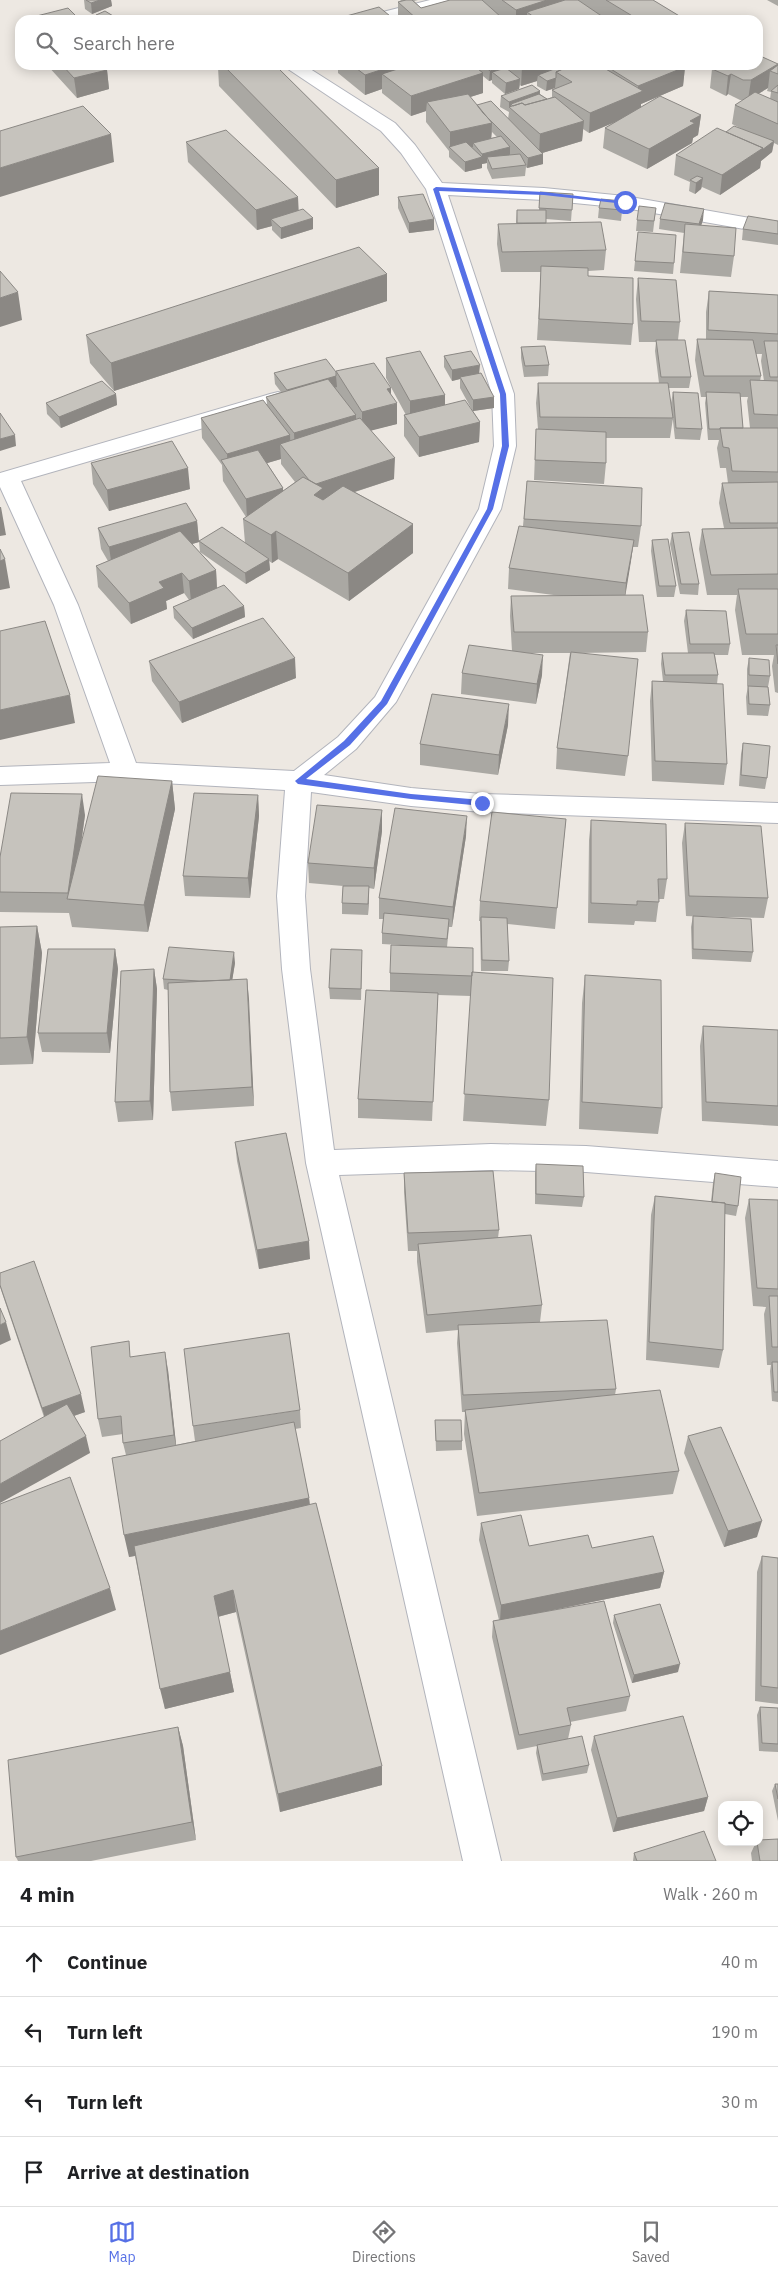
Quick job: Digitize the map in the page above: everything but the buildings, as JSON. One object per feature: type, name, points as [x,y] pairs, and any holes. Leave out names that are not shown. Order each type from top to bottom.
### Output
[{"type":"street","points":[[392,15],[450,0]]},
{"type":"street","points":[[299,70],[388,127],[408,149],[436,189],[503,394],[505,446],[490,509],[384,702],[347,743],[298,781],[291,896],[296,969],[321,1163],[482,1861]]},
{"type":"street","points":[[436,189],[544,194],[625,202],[778,229]]},
{"type":"street","points":[[126,772],[66,605],[4,479],[278,399]]},
{"type":"street","points":[[0,776],[126,772],[298,781],[482,803],[778,813]]},
{"type":"street","points":[[321,1163],[491,1157],[586,1159],[778,1174]]},
{"type":"route","points":[[482,803],[298,781],[347,743],[384,702],[490,509],[505,446],[503,394],[436,189],[544,194],[625,202]]}]
